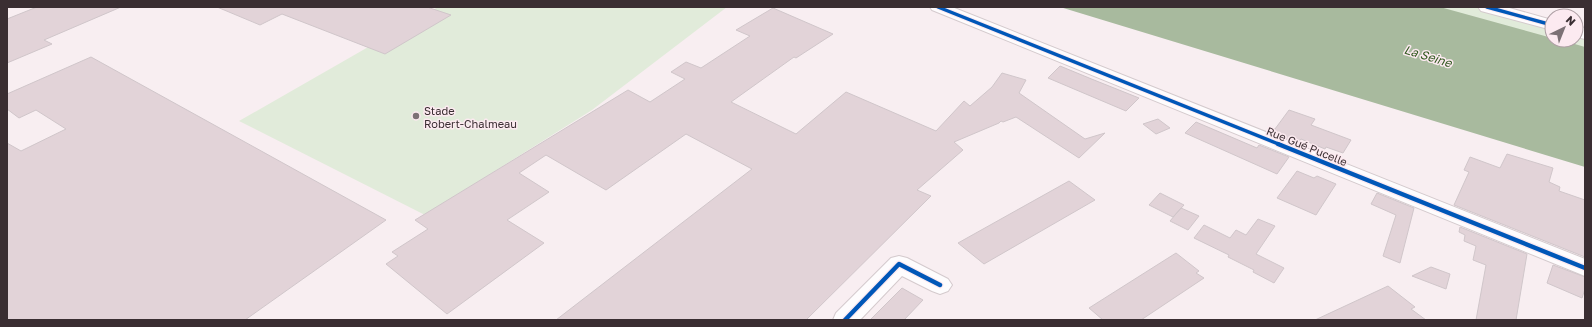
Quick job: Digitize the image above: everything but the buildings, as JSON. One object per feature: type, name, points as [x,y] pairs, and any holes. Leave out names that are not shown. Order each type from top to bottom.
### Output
[{"type":"main road","points":[[1487,7],[1544,23]]},
{"type":"street","name":"Rue Gué Pucelle","points":[[938,7],[1585,268]]},
{"type":"street","points":[[845,320],[899,264],[940,285]]},
{"type":"shaded area","name":"Stade Robert-Chalmeau","points":[[438,7],[727,7],[592,110],[425,215],[239,121]]},
{"type":"shaded area","points":[[1432,7],[1506,7],[1544,18],[1544,38]]},
{"type":"shaded area","points":[[1584,29],[1585,29],[1585,49],[1581,48],[1584,48]]},
{"type":"water","name":"La Seine","points":[[1060,7],[1440,7],[1544,36],[1544,48],[1585,47],[1585,167]]},
{"type":"cycle path","points":[[938,7],[1585,268]]},
{"type":"cycle path","points":[[1487,7],[1544,23]]},
{"type":"cycle path","points":[[845,320],[899,264],[940,285]]},
{"type":"place","name":"Stade Robert-Chalmeau","points":[[416,116]]}]
